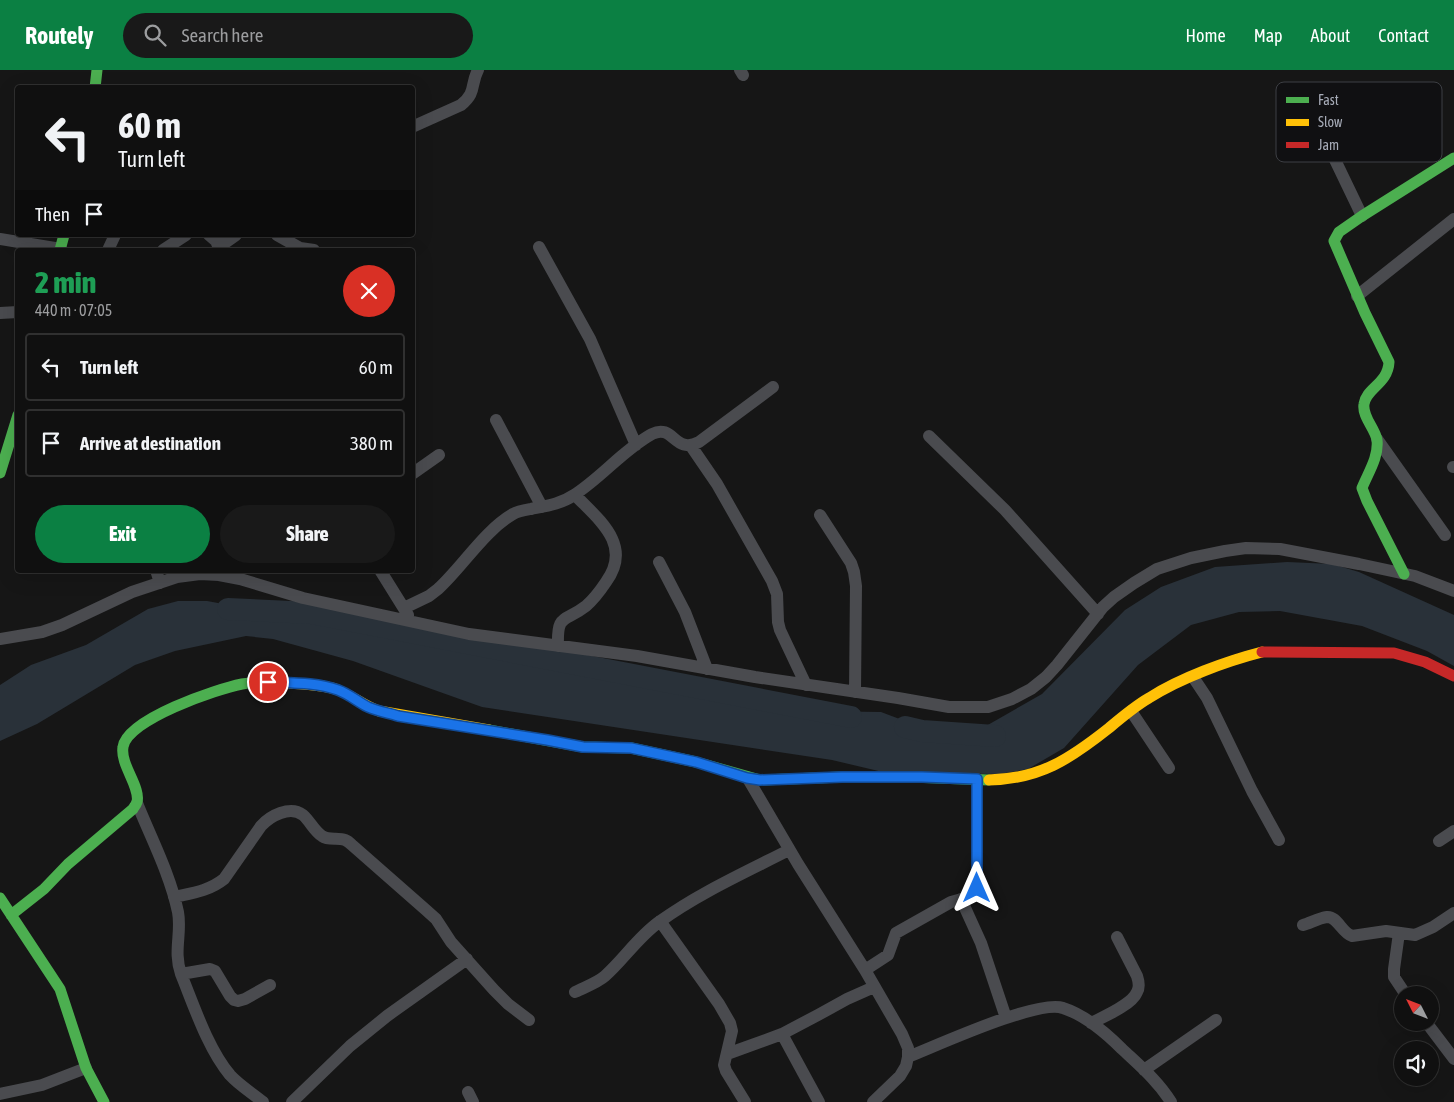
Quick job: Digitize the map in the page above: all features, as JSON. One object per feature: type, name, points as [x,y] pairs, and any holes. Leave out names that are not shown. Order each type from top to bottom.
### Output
[{"type":"street","points":[[95,85],[97,70]]},
{"type":"street","points":[[415,126],[467,100],[472,94],[478,70]]},
{"type":"street","points":[[1445,535],[1377,439],[1364,407],[1365,401],[1390,368],[1389,362],[1357,296],[1334,241],[1340,232],[1362,216],[1454,158]]},
{"type":"street","points":[[1336,162],[1362,216]]},
{"type":"street","points":[[1357,296],[1454,219]]},
{"type":"street","points":[[166,248],[183,237]]},
{"type":"street","points":[[211,237],[220,248]]},
{"type":"street","points":[[221,248],[234,237]]},
{"type":"street","points":[[280,237],[300,248]]},
{"type":"street","points":[[0,239],[49,248]]},
{"type":"street","points":[[539,247],[590,338],[636,445]]},
{"type":"street","points":[[0,314],[15,312]]},
{"type":"street","points":[[404,608],[429,596],[438,589],[482,542],[516,512],[564,501],[575,495],[636,445],[654,433],[661,431],[667,433],[686,446],[691,446],[773,387]]},
{"type":"street","points":[[496,420],[542,507]]},
{"type":"street","points":[[0,474],[15,425]]},
{"type":"street","points":[[929,436],[1005,510],[1098,614]]},
{"type":"street","points":[[1377,439],[1375,457],[1362,488],[1404,574]]},
{"type":"street","points":[[691,446],[717,484],[772,581],[777,594],[780,630],[806,685]]},
{"type":"street","points":[[415,472],[439,455]]},
{"type":"street","points":[[558,646],[559,624],[563,619],[590,602],[611,575],[616,556],[615,547],[606,527],[575,495]]},
{"type":"street","points":[[820,514],[851,563],[854,572],[856,595],[855,692]]},
{"type":"street","points":[[0,639],[42,632],[62,625],[132,592],[177,577],[200,574],[219,575],[240,579],[303,598],[469,634],[636,656],[949,707],[988,707],[1001,704],[1031,689],[1046,677],[1114,597],[1158,569],[1191,558],[1246,548],[1280,549],[1415,576],[1454,590]]},
{"type":"street","points":[[659,562],[686,612],[707,669]]},
{"type":"street","points":[[157,573],[160,583]]},
{"type":"street","points":[[382,573],[411,621]]},
{"type":"street","points":[[263,1102],[231,1076],[220,1061],[181,974],[176,954],[178,915],[174,897],[137,803],[123,757],[125,740],[143,724],[169,709],[210,693],[238,684],[255,682],[324,686],[349,694],[368,707],[398,716],[570,745],[631,748],[696,762],[747,778],[767,780],[842,777],[977,779],[1020,777],[1053,766],[1163,690],[1251,654],[1264,651],[1394,653],[1423,660],[1454,676]]},
{"type":"street","points":[[1193,677],[1207,698],[1252,791],[1279,840]]},
{"type":"street","points":[[1130,711],[1169,768]]},
{"type":"street","points":[[747,778],[789,850],[865,970],[902,1034],[908,1048],[906,1066],[900,1076],[873,1102]]},
{"type":"street","points":[[865,970],[888,955],[896,933],[951,902],[974,893],[977,888],[977,779]]},
{"type":"street","points":[[11,915],[133,809],[137,803]]},
{"type":"street","points":[[174,897],[209,889],[216,885],[224,879],[268,818],[277,814],[297,812],[304,816],[322,836],[345,840],[352,845],[436,919],[450,942],[501,997],[529,1020]]},
{"type":"street","points":[[1439,841],[1454,831]]},
{"type":"street","points":[[575,992],[597,982],[605,976],[647,931],[660,921],[716,887],[789,850]]},
{"type":"street","points":[[0,898],[60,989],[86,1068],[104,1102]]},
{"type":"street","points":[[961,899],[981,942],[1006,1018]]},
{"type":"street","points":[[1303,925],[1328,916],[1334,918],[1347,934],[1352,936],[1386,931],[1416,935],[1421,934],[1454,913]]},
{"type":"street","points":[[660,921],[728,1017],[732,1031],[724,1065],[726,1072],[745,1102]]},
{"type":"street","points":[[1399,933],[1394,978],[1400,986]]},
{"type":"street","points":[[1091,1023],[1127,1003],[1138,992],[1139,982],[1137,976],[1117,937]]},
{"type":"street","points":[[292,1102],[350,1046],[387,1016],[467,959]]},
{"type":"street","points":[[181,974],[210,969],[214,971],[230,996],[238,1001],[270,985]]},
{"type":"street","points":[[726,1054],[782,1034],[846,999],[874,987]]},
{"type":"street","points":[[908,1057],[1006,1018],[1057,1006],[1079,1016],[1109,1036],[1163,1089],[1171,1102]]},
{"type":"street","points":[[1144,1070],[1216,1020]]},
{"type":"street","points":[[1433,1031],[1454,1059]]},
{"type":"street","points":[[782,1034],[819,1102]]},
{"type":"street","points":[[0,1094],[42,1085],[86,1068]]},
{"type":"shaded area","points":[[1287,562],[1332,564],[1359,572],[1454,615],[1454,666],[1427,651],[1362,626],[1280,611],[1239,612],[1191,625],[1138,665],[1064,748],[1028,769],[1001,774],[887,773],[832,760],[482,707],[353,661],[273,639],[246,636],[175,651],[135,665],[37,724],[0,741],[0,685],[31,665],[86,645],[148,609],[178,601],[207,601],[809,711],[881,712],[950,738],[979,730],[1042,694],[1125,610],[1161,587],[1215,567]]},
{"type":"waterway","points":[[228,609],[311,613],[851,717]]},
{"type":"waterway","points":[[905,727],[922,731],[995,736]]},
{"type":"traffic: fast","points":[[95,85],[97,70]]},
{"type":"traffic: fast","points":[[1404,574],[1362,488],[1375,459],[1377,446],[1376,436],[1365,413],[1364,404],[1369,394],[1385,376],[1389,362],[1365,313],[1334,241],[1339,232],[1362,216],[1454,158]]},
{"type":"traffic: fast","points":[[61,248],[63,237]]},
{"type":"traffic: fast","points":[[0,473],[15,425]]},
{"type":"traffic: fast","points":[[11,915],[44,889],[68,864],[133,809],[137,802],[136,790],[123,754],[123,747],[128,736],[156,716],[194,699],[246,683],[273,682]]},
{"type":"traffic: fast","points":[[489,730],[583,747],[631,748],[696,762],[760,780],[843,777],[989,780]]},
{"type":"traffic: fast","points":[[0,898],[60,989],[86,1068],[104,1102]]},
{"type":"traffic: slow","points":[[989,780],[1024,776],[1054,765],[1081,749],[1134,708],[1161,691],[1204,671],[1262,652]]},
{"type":"traffic: slow","points":[[273,682],[331,688],[343,692],[379,711],[489,730]]},
{"type":"traffic: jam","points":[[1262,652],[1394,653],[1425,662],[1454,676]]},
{"type":"route","points":[[268,682],[324,686],[337,689],[349,694],[368,707],[398,716],[583,747],[631,748],[696,762],[747,778],[760,780],[842,777],[977,779],[977,888]]}]
